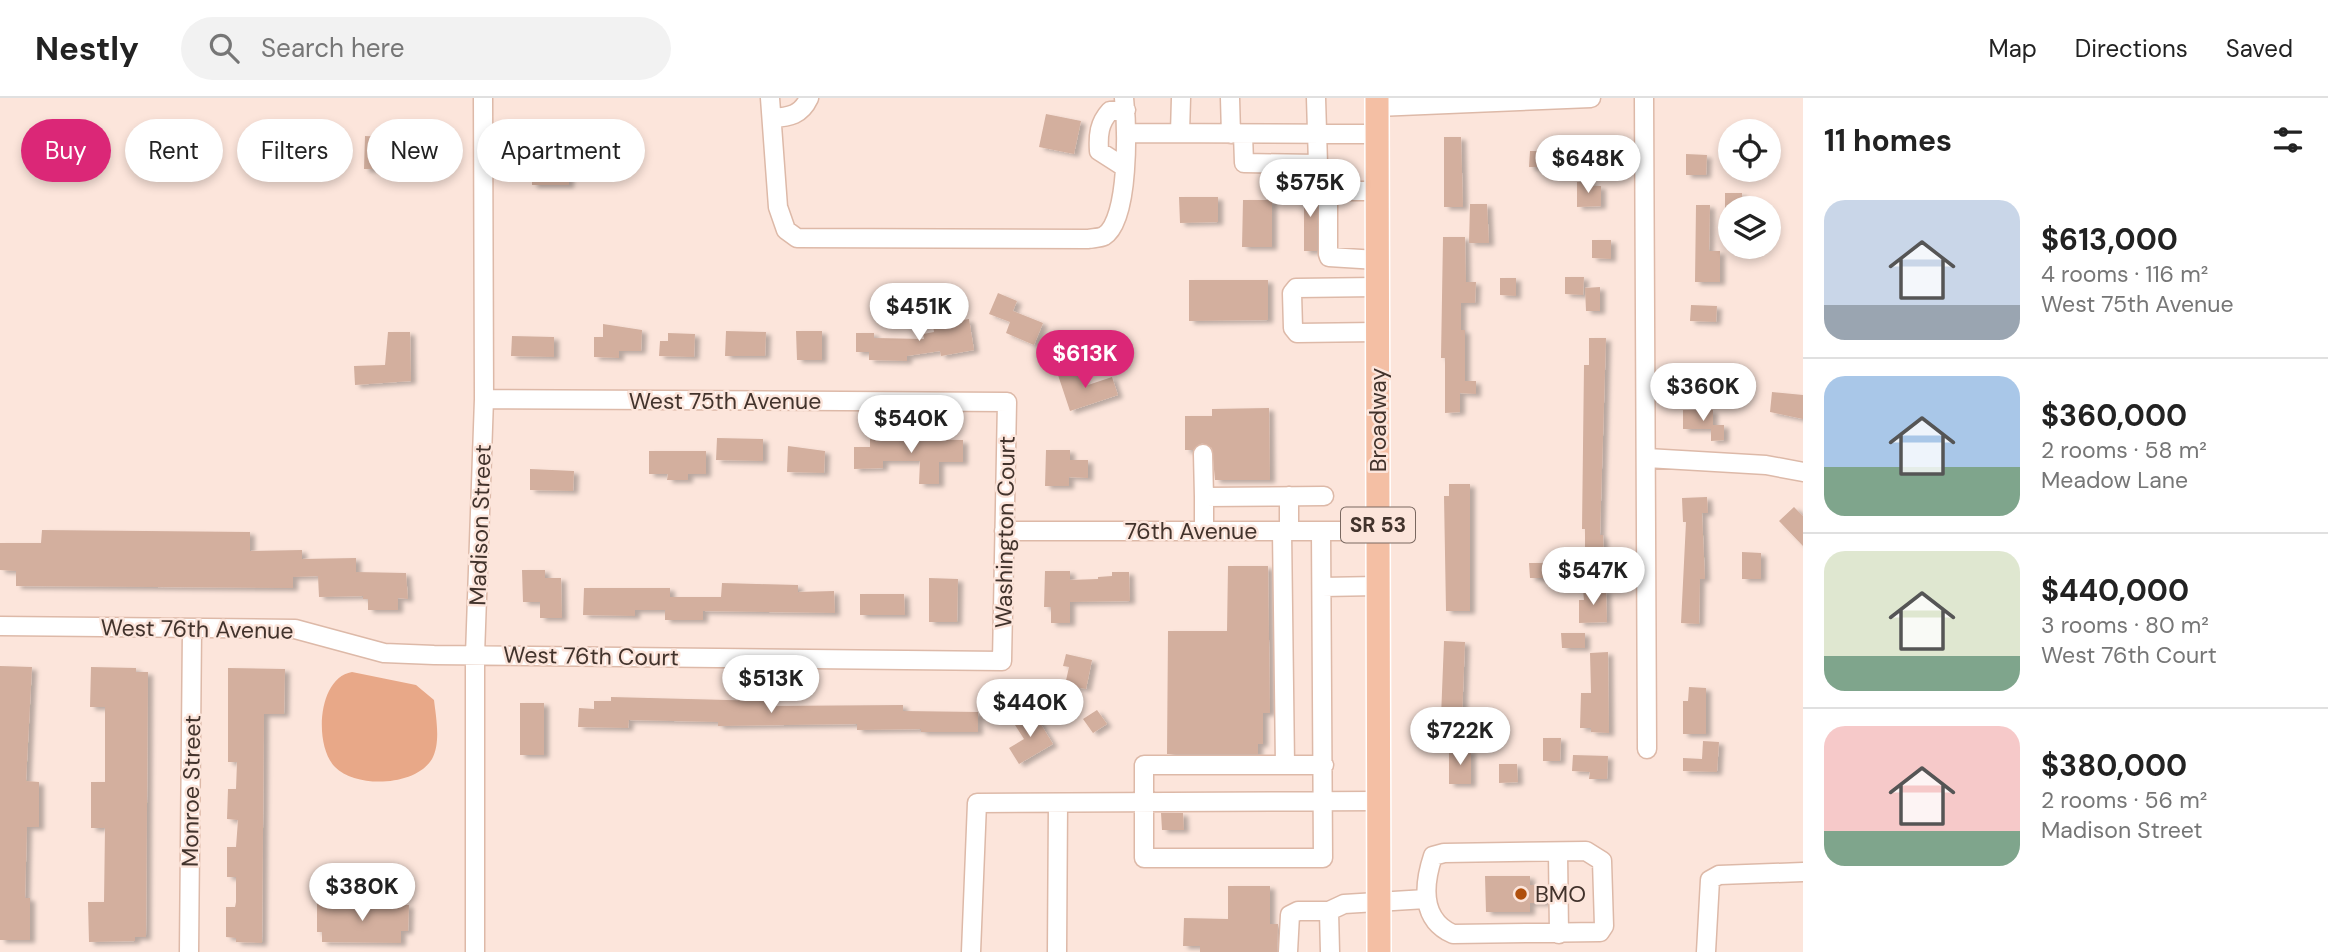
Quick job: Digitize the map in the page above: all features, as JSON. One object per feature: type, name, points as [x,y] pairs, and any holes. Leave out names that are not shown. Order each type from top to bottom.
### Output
[{"type":"main road","name":"Broadway","points":[[1377,103],[1379,952]]},
{"type":"street","name":"Madison Street","points":[[475,952],[475,655],[484,400],[483,98]]},
{"type":"street","points":[[771,98],[778,207],[786,230],[797,238],[1103,237],[1111,230],[1119,210],[1129,134],[1125,104],[1110,111],[1102,120],[1098,137],[1099,151],[1124,167]]},
{"type":"street","points":[[772,118],[790,117],[801,112],[809,98]]},
{"type":"street","points":[[1180,134],[1181,98]]},
{"type":"street","points":[[1230,98],[1242,162],[1318,164]]},
{"type":"street","points":[[1316,98],[1318,164],[1327,191],[1329,257],[1377,260]]},
{"type":"street","points":[[1377,103],[1591,98]]},
{"type":"street","points":[[1644,98],[1647,749]]},
{"type":"street","points":[[1129,134],[1377,134]]},
{"type":"street","points":[[1266,163],[1267,134]]},
{"type":"street","points":[[1327,191],[1377,191]]},
{"type":"street","points":[[1377,287],[1296,288],[1292,293],[1293,328],[1297,333],[1377,332]]},
{"type":"street","name":"West 75th Avenue","points":[[484,400],[1007,402]]},
{"type":"street","name":"Washington Court","points":[[1002,661],[1007,402]]},
{"type":"street","points":[[1203,454],[1204,531]]},
{"type":"street","points":[[1647,458],[1766,465],[1803,472]]},
{"type":"street","points":[[1285,765],[1286,531],[1289,496]]},
{"type":"street","points":[[1204,497],[1324,496]]},
{"type":"street","name":"76th Avenue","points":[[1004,531],[1378,531]]},
{"type":"street","points":[[1321,531],[1324,765],[1323,858],[1144,858],[1144,765],[1324,765]]},
{"type":"street","points":[[1322,587],[1378,586]]},
{"type":"street","name":"West 76th Avenue","points":[[0,626],[295,629],[384,653],[475,655]]},
{"type":"street","name":"Monroe Street","points":[[189,952],[192,629]]},
{"type":"street","name":"West 76th Court","points":[[475,655],[1002,661]]},
{"type":"street","points":[[971,952],[977,803],[1379,801]]},
{"type":"street","points":[[1057,952],[1058,803]]},
{"type":"street","points":[[1586,851],[1602,861],[1604,926],[1593,934],[1453,934],[1438,928],[1431,918],[1426,899],[1433,856],[1444,853],[1558,852],[1586,851]]},
{"type":"street","points":[[1558,852],[1559,934]]},
{"type":"street","points":[[1706,952],[1710,880],[1719,875],[1803,872]]},
{"type":"street","points":[[1288,952],[1290,915],[1298,911],[1329,911],[1344,904],[1426,899]]},
{"type":"street","points":[[1329,911],[1330,952]]},
{"type":"shaded area","points":[[352,672],[416,685],[434,700],[437,730],[435,753],[424,768],[400,779],[371,781],[357,779],[335,767],[324,744],[322,714],[332,686],[340,677]]},
{"type":"building","points":[[1046,114],[1081,121],[1074,154],[1039,147]]},
{"type":"building","points":[[365,136],[367,136],[367,169],[364,169]]},
{"type":"building","points":[[1444,137],[1461,137],[1463,207],[1444,207]]},
{"type":"building","points":[[1530,151],[1548,151],[1547,167],[1529,167]]},
{"type":"building","points":[[1686,154],[1707,155],[1706,175],[1686,175]]},
{"type":"building","points":[[532,182],[569,182],[569,185],[532,185]]},
{"type":"building","points":[[1577,182],[1592,182],[1592,186],[1601,186],[1601,206],[1577,207]]},
{"type":"building","points":[[1304,185],[1313,185],[1317,197],[1317,251],[1304,251]]},
{"type":"building","points":[[1725,193],[1742,193],[1742,196],[1725,196]]},
{"type":"building","points":[[1179,197],[1218,197],[1218,222],[1180,223]]},
{"type":"building","points":[[1243,200],[1272,200],[1272,247],[1242,247]]},
{"type":"building","points":[[1470,204],[1487,204],[1489,243],[1469,243]]},
{"type":"building","points":[[1696,205],[1710,205],[1709,251],[1718,251],[1720,282],[1695,282]]},
{"type":"building","points":[[1443,237],[1465,237],[1466,282],[1476,282],[1475,303],[1461,303],[1461,330],[1465,330],[1465,381],[1476,381],[1476,394],[1460,393],[1460,412],[1445,413],[1445,358],[1441,358]]},
{"type":"building","points":[[1592,240],[1611,240],[1611,259],[1592,258]]},
{"type":"building","points":[[1565,277],[1584,277],[1583,295],[1565,294]]},
{"type":"building","points":[[1500,278],[1516,278],[1516,296],[1500,295]]},
{"type":"building","points":[[1189,280],[1268,280],[1268,320],[1189,321]]},
{"type":"building","points":[[1600,287],[1600,311],[1586,311],[1585,288]]},
{"type":"building","points":[[998,293],[1017,301],[1013,311],[1043,323],[1034,345],[1006,333],[1010,322],[989,314]]},
{"type":"building","points":[[1691,305],[1717,306],[1716,322],[1690,321]]},
{"type":"building","points":[[969,319],[974,350],[941,356],[940,351],[907,356],[907,361],[869,360],[869,352],[856,352],[856,333],[874,333],[874,338],[924,339],[923,334],[934,332],[933,325]]},
{"type":"building","points":[[603,324],[642,330],[641,351],[619,351],[619,358],[594,357],[594,337],[603,337]]},
{"type":"building","points":[[726,331],[766,332],[765,356],[725,356]]},
{"type":"building","points":[[796,331],[822,331],[822,360],[797,360]]},
{"type":"building","points":[[388,332],[410,332],[411,381],[355,385],[354,366],[385,365]]},
{"type":"building","points":[[668,333],[695,334],[694,357],[659,356],[660,341],[668,341]]},
{"type":"building","points":[[512,336],[554,337],[554,357],[511,356]]},
{"type":"building","points":[[1589,338],[1606,338],[1600,535],[1603,535],[1604,566],[1585,566],[1585,529],[1582,529],[1584,365],[1589,365]]},
{"type":"building","points":[[1079,368],[1085,386],[1112,377],[1118,395],[1070,411],[1058,375]]},
{"type":"building","points":[[1772,392],[1803,395],[1803,419],[1770,412]]},
{"type":"building","points":[[1269,408],[1270,480],[1215,480],[1212,448],[1202,443],[1193,450],[1185,450],[1185,416],[1212,416],[1212,409]]},
{"type":"building","points":[[1683,410],[1713,410],[1713,425],[1724,425],[1724,440],[1711,441],[1711,429],[1683,429]]},
{"type":"building","points":[[717,438],[763,439],[763,461],[716,460]]},
{"type":"building","points":[[870,439],[963,440],[963,462],[939,462],[939,484],[919,484],[920,461],[883,461],[883,468],[854,469],[854,447],[870,447]]},
{"type":"building","points":[[788,446],[825,451],[824,473],[787,472]]},
{"type":"building","points":[[1046,450],[1070,450],[1070,460],[1088,460],[1088,478],[1069,477],[1069,486],[1045,486]]},
{"type":"building","points":[[649,451],[706,451],[706,474],[688,474],[688,480],[667,480],[668,474],[649,474]]},
{"type":"building","points":[[530,469],[574,471],[573,491],[530,490]]},
{"type":"building","points":[[1449,484],[1470,484],[1470,611],[1446,611],[1444,496],[1449,496]]},
{"type":"building","points":[[1707,497],[1708,513],[1702,513],[1705,579],[1700,579],[1699,624],[1681,623],[1686,522],[1683,522],[1682,498]]},
{"type":"building","points":[[1794,507],[1803,516],[1803,546],[1779,521]]},
{"type":"building","points":[[42,530],[250,532],[250,551],[302,550],[302,559],[356,558],[356,572],[406,573],[408,599],[398,598],[398,610],[368,610],[368,599],[363,599],[363,596],[319,597],[318,576],[293,577],[293,588],[16,586],[16,571],[0,570],[0,543],[41,543]]},
{"type":"building","points":[[1742,552],[1761,553],[1761,579],[1742,579]]},
{"type":"building","points":[[1529,563],[1549,563],[1550,578],[1530,578]]},
{"type":"building","points":[[1228,566],[1268,566],[1270,713],[1263,713],[1263,744],[1258,744],[1258,754],[1167,754],[1168,631],[1227,631]]},
{"type":"building","points":[[522,570],[545,570],[545,578],[561,578],[562,618],[540,618],[540,602],[523,602]]},
{"type":"building","points":[[1045,571],[1070,571],[1070,580],[1098,579],[1112,576],[1112,572],[1129,572],[1130,601],[1070,602],[1070,623],[1051,623],[1051,607],[1044,607]]},
{"type":"building","points":[[929,578],[958,579],[957,622],[929,622]]},
{"type":"building","points":[[722,583],[798,585],[798,592],[834,591],[835,613],[703,611],[703,620],[665,620],[665,610],[635,610],[635,616],[583,615],[584,588],[670,588],[670,597],[721,597]]},
{"type":"building","points":[[1583,590],[1606,590],[1607,622],[1579,623],[1579,600],[1584,600]]},
{"type":"building","points":[[860,594],[904,594],[905,615],[860,615]]},
{"type":"building","points":[[1561,633],[1585,633],[1585,648],[1562,648]]},
{"type":"building","points":[[1444,641],[1465,642],[1462,718],[1441,717]]},
{"type":"building","points":[[1608,652],[1609,733],[1591,732],[1591,728],[1580,728],[1581,693],[1591,693],[1590,653]]},
{"type":"building","points":[[1066,654],[1092,660],[1086,689],[1065,685],[1069,667],[1063,666]]},
{"type":"building","points":[[0,666],[32,667],[26,781],[39,782],[39,827],[27,827],[25,898],[30,898],[30,940],[0,940]]},
{"type":"building","points":[[91,667],[136,668],[136,672],[148,672],[146,937],[135,937],[135,941],[89,942],[88,902],[104,902],[105,828],[91,828],[91,782],[105,782],[105,707],[90,707]]},
{"type":"building","points":[[228,668],[285,669],[284,714],[264,714],[262,943],[236,942],[236,938],[226,937],[226,907],[235,907],[236,902],[236,877],[227,877],[227,847],[236,847],[238,820],[227,819],[228,789],[236,789],[237,762],[228,762]]},
{"type":"building","points":[[1689,687],[1706,688],[1706,734],[1683,734],[1683,701],[1688,701]]},
{"type":"building","points":[[611,697],[770,701],[770,706],[903,705],[903,711],[978,712],[978,732],[857,730],[857,724],[718,726],[718,722],[629,720],[628,728],[578,727],[579,708],[594,709],[594,701],[611,701]]},
{"type":"building","points":[[520,703],[544,703],[544,755],[520,755]]},
{"type":"building","points":[[1097,710],[1107,724],[1093,733],[1083,719]]},
{"type":"building","points":[[1034,713],[1053,744],[1019,764],[1009,748],[1024,739],[1015,725]]},
{"type":"building","points":[[1543,738],[1561,738],[1560,761],[1543,761]]},
{"type":"building","points":[[1703,741],[1719,742],[1717,772],[1683,771],[1683,758],[1702,759]]},
{"type":"building","points":[[1449,750],[1471,750],[1471,784],[1449,784]]},
{"type":"building","points":[[1573,755],[1608,756],[1607,779],[1589,779],[1590,772],[1572,771]]},
{"type":"building","points":[[1499,764],[1517,764],[1518,782],[1499,783]]},
{"type":"building","points":[[1161,813],[1183,813],[1184,830],[1162,830]]},
{"type":"building","name":"BMO","points":[[1485,876],[1530,876],[1530,885],[1547,885],[1547,903],[1530,903],[1530,912],[1486,912]]},
{"type":"building","points":[[1228,886],[1270,886],[1270,924],[1278,924],[1277,952],[1200,952],[1200,946],[1183,946],[1184,918],[1228,919]]},
{"type":"building","points":[[317,904],[409,905],[408,931],[401,931],[401,943],[322,942],[322,932],[317,932]]},
{"type":"place","name":"BMO","points":[[1521,894]]}]
